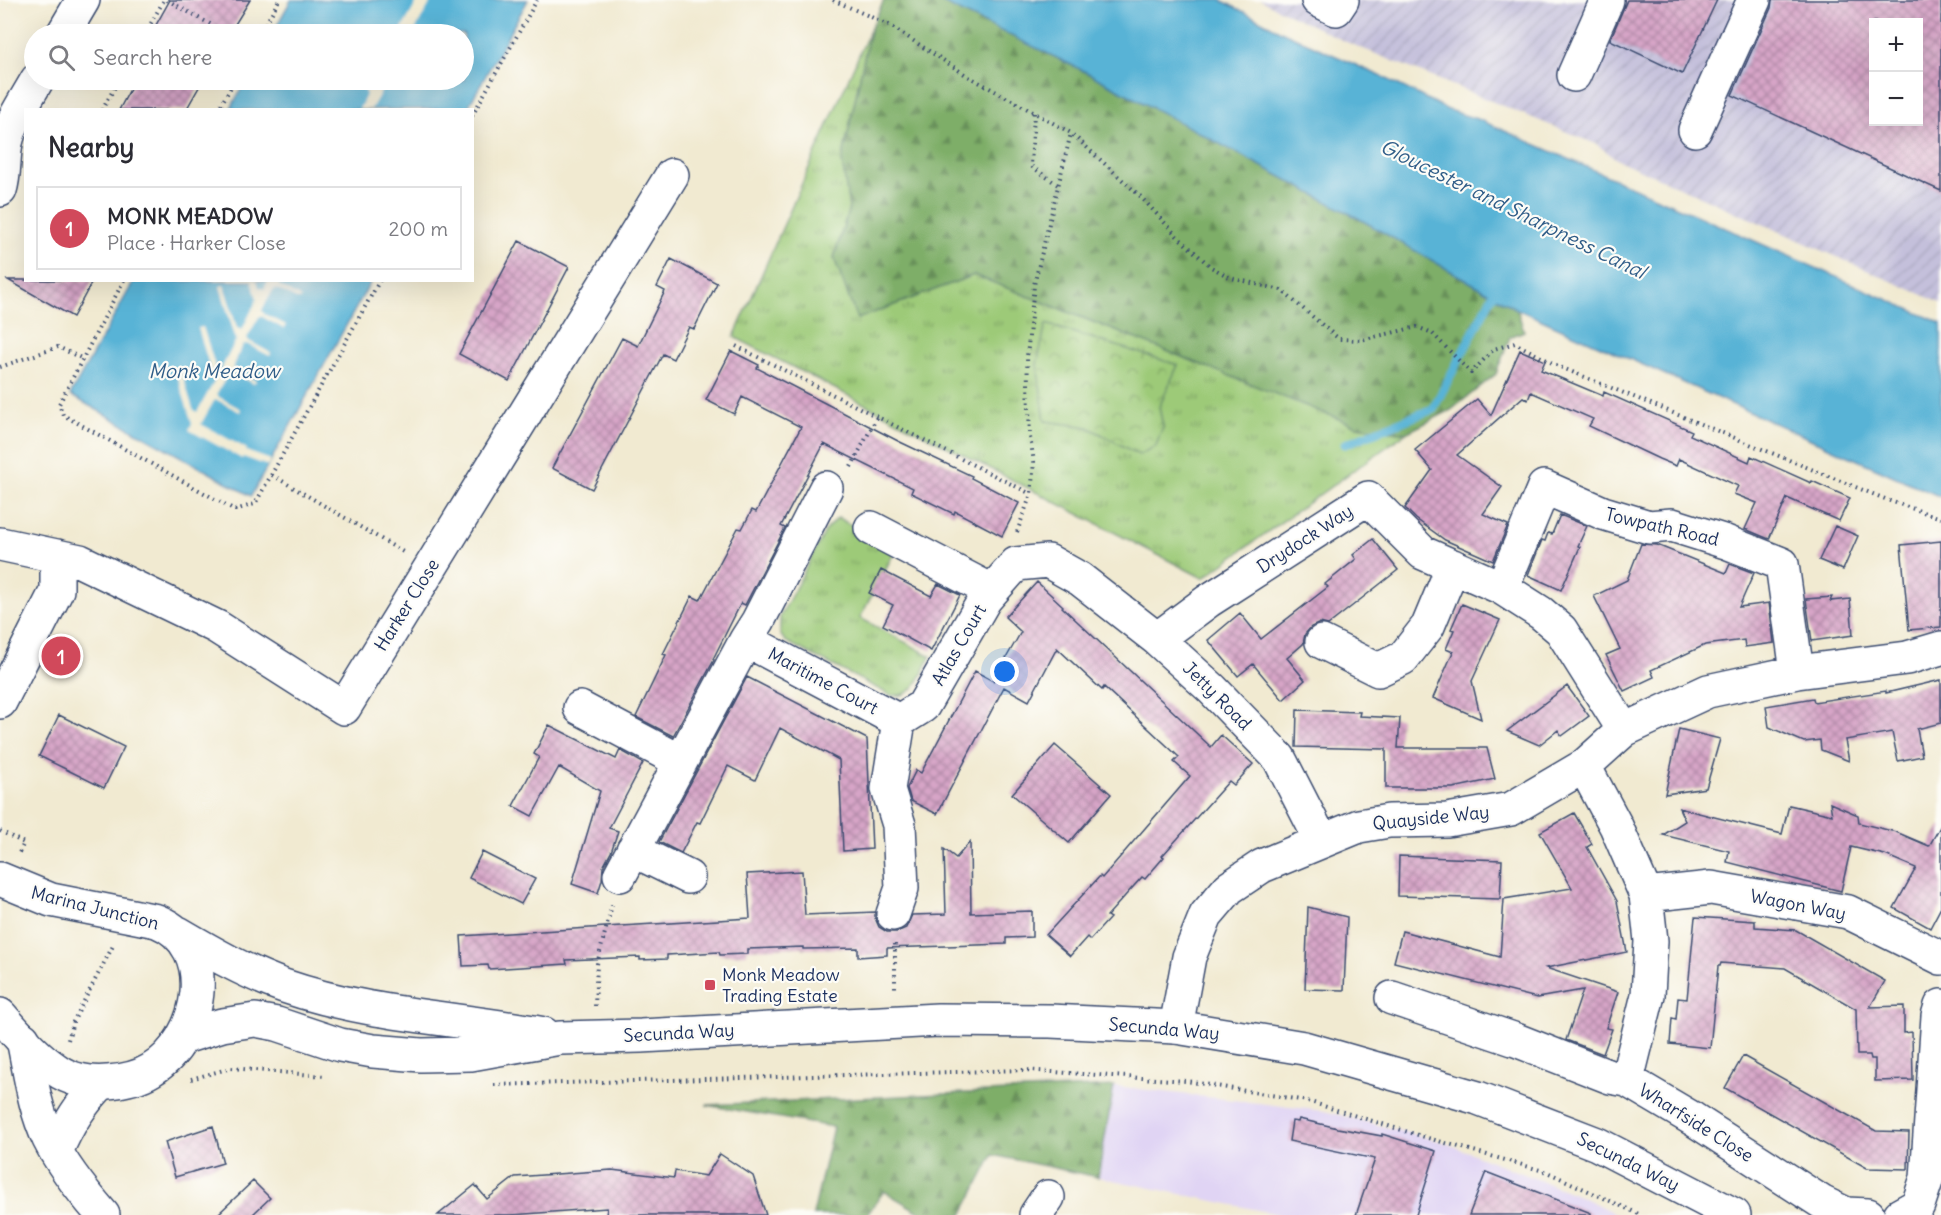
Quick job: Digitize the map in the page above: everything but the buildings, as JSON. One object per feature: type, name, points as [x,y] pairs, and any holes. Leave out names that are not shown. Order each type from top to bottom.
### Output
[{"type":"street","points":[[69,24],[82,0]]},
{"type":"street","points":[[1318,0],[1336,9],[1342,0]]},
{"type":"street","points":[[1574,75],[1607,0]]},
{"type":"street","points":[[1695,130],[1754,0]]},
{"type":"street","points":[[0,190],[4,175],[5,146],[10,130],[32,90]]},
{"type":"street","name":"Harker Close","points":[[0,544],[80,561],[217,627],[344,708],[672,175]]},
{"type":"street","name":"Towpath Road","points":[[1502,588],[1544,487],[1603,513],[1649,527],[1672,525],[1726,542],[1782,564],[1797,672]]},
{"type":"street","name":"Maritime Court","points":[[626,863],[758,621],[826,488]]},
{"type":"street","name":"Drydock Way","points":[[1157,639],[1208,601],[1368,498],[1422,553],[1502,588],[1541,613],[1561,630],[1624,730]]},
{"type":"street","points":[[871,528],[992,591]]},
{"type":"street","points":[[0,702],[57,590],[57,556]]},
{"type":"street","name":"Jetty Road","points":[[1016,564],[1048,561],[1080,579],[1157,639],[1212,689],[1279,758],[1321,840]]},
{"type":"street","name":"Atlas Court","points":[[899,721],[923,706],[985,599],[1016,564]]},
{"type":"street","points":[[1322,642],[1378,670],[1404,658],[1428,626],[1453,566]]},
{"type":"street","name":"Maritime Court","points":[[746,640],[899,721]]},
{"type":"street","name":"Quayside Way","points":[[1176,1027],[1189,957],[1206,915],[1229,888],[1253,872],[1321,840],[1359,826],[1389,822],[1447,820],[1511,808],[1584,766],[1624,730],[1708,691],[1797,672],[1907,658],[1941,648]]},
{"type":"street","points":[[580,708],[680,761]]},
{"type":"street","points":[[894,914],[902,888],[899,825],[888,789],[899,721]]},
{"type":"street","name":"Wharfside Close","points":[[1584,766],[1616,826],[1646,895],[1651,941],[1648,995],[1627,1080],[1693,1119],[1823,1203],[1846,1214],[1868,1215]]},
{"type":"street","points":[[626,863],[688,877]]},
{"type":"street","name":"Marina Junction","points":[[0,879],[51,900],[157,921],[178,932],[193,953],[198,984],[193,1012],[184,1037],[151,1071],[124,1081],[101,1083],[79,1080],[56,1070],[0,1015]]},
{"type":"street","name":"Wagon Way","points":[[1646,895],[1711,888],[1848,912],[1941,958]]},
{"type":"street","name":"Secunda Way","points":[[178,932],[237,966],[283,986],[322,997],[375,1009],[494,1025],[560,1038]]},
{"type":"street","points":[[1392,998],[1516,1040],[1610,1077],[1627,1080]]},
{"type":"street","points":[[1900,1215],[1918,1204],[1927,1178],[1938,1016],[1941,1006]]},
{"type":"street","name":"Secunda Way","points":[[184,1037],[222,1025],[255,1020],[278,1024],[340,1045],[373,1051],[421,1055],[471,1054],[560,1038],[938,1020],[1050,1021],[1176,1027],[1304,1048],[1478,1098],[1597,1144],[1727,1213]]},
{"type":"street","points":[[23,1039],[40,1115],[56,1152],[70,1175],[103,1215]]},
{"type":"street","points":[[56,1152],[72,1119],[101,1083]]},
{"type":"path","points":[[151,24],[166,0],[210,24]]},
{"type":"path","points":[[266,24],[279,0]]},
{"type":"path","points":[[474,112],[537,0]]},
{"type":"path","points":[[833,0],[889,25],[966,75],[1071,133],[1140,196],[1211,267],[1231,278],[1281,290],[1339,339],[1361,340],[1418,327],[1432,333],[1471,373],[1494,349],[1515,343],[1560,368],[1890,501],[1941,518]]},
{"type":"path","points":[[103,108],[113,90]]},
{"type":"path","points":[[219,108],[229,90]]},
{"type":"path","points":[[1034,113],[1031,166],[1058,186]]},
{"type":"path","points":[[1016,564],[1012,543],[1031,494],[1034,462],[1030,437],[1027,357],[1034,285],[1071,133]]},
{"type":"path","points":[[123,282],[81,358],[59,404],[63,415],[235,510],[255,504],[379,282]]},
{"type":"path","points":[[0,367],[58,346],[81,358]]},
{"type":"path","points":[[736,346],[1031,494]]},
{"type":"path","points":[[826,488],[844,479],[878,417]]},
{"type":"path","points":[[272,475],[430,568]]},
{"type":"path","points":[[593,1037],[597,964],[626,863]]},
{"type":"path","points":[[64,1074],[73,1022],[115,943],[125,937],[135,937],[141,918]]},
{"type":"path","points":[[896,959],[896,967]]},
{"type":"path","points":[[185,1081],[231,1068],[335,1077]]},
{"type":"path","points":[[487,1085],[1024,1070],[1186,1081],[1307,1101],[1547,1172],[1641,1215]]},
{"type":"shaded area","points":[[1260,0],[1941,0],[1941,303],[1618,160],[1596,144],[1344,41]]},
{"type":"shaded area","points":[[1114,1086],[1324,1111],[1443,1142],[1582,1197],[1618,1215],[1282,1215],[1098,1177]]},
{"type":"green space","points":[[884,0],[937,0],[1086,72],[1358,218],[1517,309],[1524,331],[1510,337],[1496,374],[1451,410],[1406,433],[1357,426],[974,275],[857,319],[834,258],[849,208],[842,161],[870,30]]},
{"type":"green space","points":[[870,30],[842,161],[849,208],[834,258],[857,319],[974,275],[1357,426],[1406,433],[1203,578],[734,337]]},
{"type":"green space","points":[[1046,324],[1178,365],[1159,407],[1163,426],[1156,446],[1139,455],[1088,427],[1045,421],[1037,364]]},
{"type":"green space","points":[[838,518],[896,549],[860,618],[931,656],[920,678],[906,694],[890,695],[785,641],[780,634],[780,617],[827,528]]},
{"type":"green space","points":[[1114,1086],[1098,1177],[993,1155],[962,1215],[924,1215],[884,1191],[867,1215],[813,1215],[833,1127],[706,1105]]},
{"type":"water","points":[[291,0],[528,0],[468,108],[231,108],[241,90],[474,90],[474,24],[278,24]]},
{"type":"water","name":"Gloucester and Sharpness Canal","points":[[937,0],[1221,0],[1448,110],[1480,120],[1941,323],[1941,497],[1517,309],[1358,218],[1086,72]]},
{"type":"water","name":"Monk Meadow","points":[[133,282],[370,282],[251,496],[70,395]]},
{"type":"pier","points":[[418,0],[432,0],[419,24],[405,24]]},
{"type":"pier","points":[[364,90],[382,90],[372,108],[360,108],[366,95]]},
{"type":"pier","points":[[252,282],[257,282],[259,287],[264,289],[268,282],[278,282],[279,286],[301,298],[299,300],[277,289],[273,290],[262,310],[264,314],[286,325],[284,329],[261,316],[247,338],[271,353],[270,356],[247,344],[243,345],[233,366],[234,369],[256,381],[254,384],[233,372],[229,373],[217,393],[219,397],[241,409],[240,412],[217,400],[214,401],[201,424],[247,449],[246,451],[271,460],[268,466],[243,457],[242,459],[189,430],[192,423],[175,369],[180,367],[193,409],[197,412],[214,382],[198,328],[203,327],[216,369],[220,371],[236,340],[220,286],[224,285],[237,328],[242,330],[257,299]]},
{"type":"waterway","points":[[1345,444],[1433,409],[1498,285]]},
{"type":"place","name":"MONK MEADOW","points":[[61,656]]},
{"type":"place","name":"Monk Meadow Trading Estate","points":[[710,985]]}]
